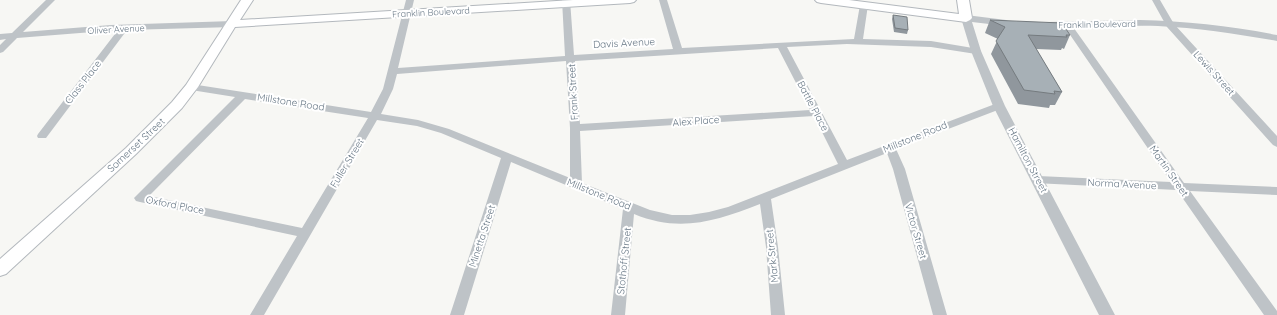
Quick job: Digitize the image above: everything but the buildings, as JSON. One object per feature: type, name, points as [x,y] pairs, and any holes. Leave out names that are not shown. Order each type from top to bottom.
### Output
[{"type":"main road","name":"Somerset Street","points":[[0,269],[130,151],[177,105],[191,87],[233,24],[247,0]]},
{"type":"main road","name":"Franklin Boulevard","points":[[233,24],[566,2],[630,0]]},
{"type":"main road","points":[[821,0],[966,18]]},
{"type":"main road","name":"Hamilton Street","points":[[963,0],[966,18]]},
{"type":"street","points":[[0,50],[16,36],[51,0]]},
{"type":"street","name":"Fuller Street","points":[[257,315],[375,115],[388,89],[410,0]]},
{"type":"street","points":[[663,0],[678,52]]},
{"type":"street","name":"Lewis Street","points":[[1156,0],[1170,25],[1277,143]]},
{"type":"street","name":"Frank Street","points":[[566,2],[575,128],[576,185]]},
{"type":"street","points":[[858,41],[864,5]]},
{"type":"street","points":[[966,18],[1016,24]]},
{"type":"street","name":"Hamilton Street","points":[[966,18],[976,51],[999,106],[1107,315]]},
{"type":"street","name":"Franklin Boulevard","points":[[1040,25],[1068,26],[1141,23],[1202,26],[1277,38]]},
{"type":"street","name":"Oliver Avenue","points":[[0,37],[124,28],[233,24]]},
{"type":"street","name":"Martin Street","points":[[1068,26],[1180,187],[1272,315]]},
{"type":"street","name":"Class Place","points":[[42,136],[124,28]]},
{"type":"street","name":"Davis Avenue","points":[[392,71],[571,58],[858,41],[931,44],[976,51]]},
{"type":"street","name":"Battle Place","points":[[781,45],[845,166]]},
{"type":"street","name":"Millstone Road","points":[[191,87],[418,123],[445,131],[647,214],[678,221],[698,219],[721,213],[845,166],[936,128],[999,106]]},
{"type":"street","name":"Oxford Place","points":[[242,95],[140,198],[251,220],[305,233]]},
{"type":"street","name":"Alex Place","points":[[575,128],[816,113]]},
{"type":"street","name":"Victor Street","points":[[890,147],[898,169],[940,315]]},
{"type":"street","name":"Minetta Street","points":[[456,315],[507,156]]},
{"type":"street","name":"Norma Avenue","points":[[1038,180],[1277,191]]},
{"type":"street","name":"Mark Street","points":[[765,197],[772,247],[778,315]]},
{"type":"street","name":"Stothoff Street","points":[[618,315],[629,207]]}]
